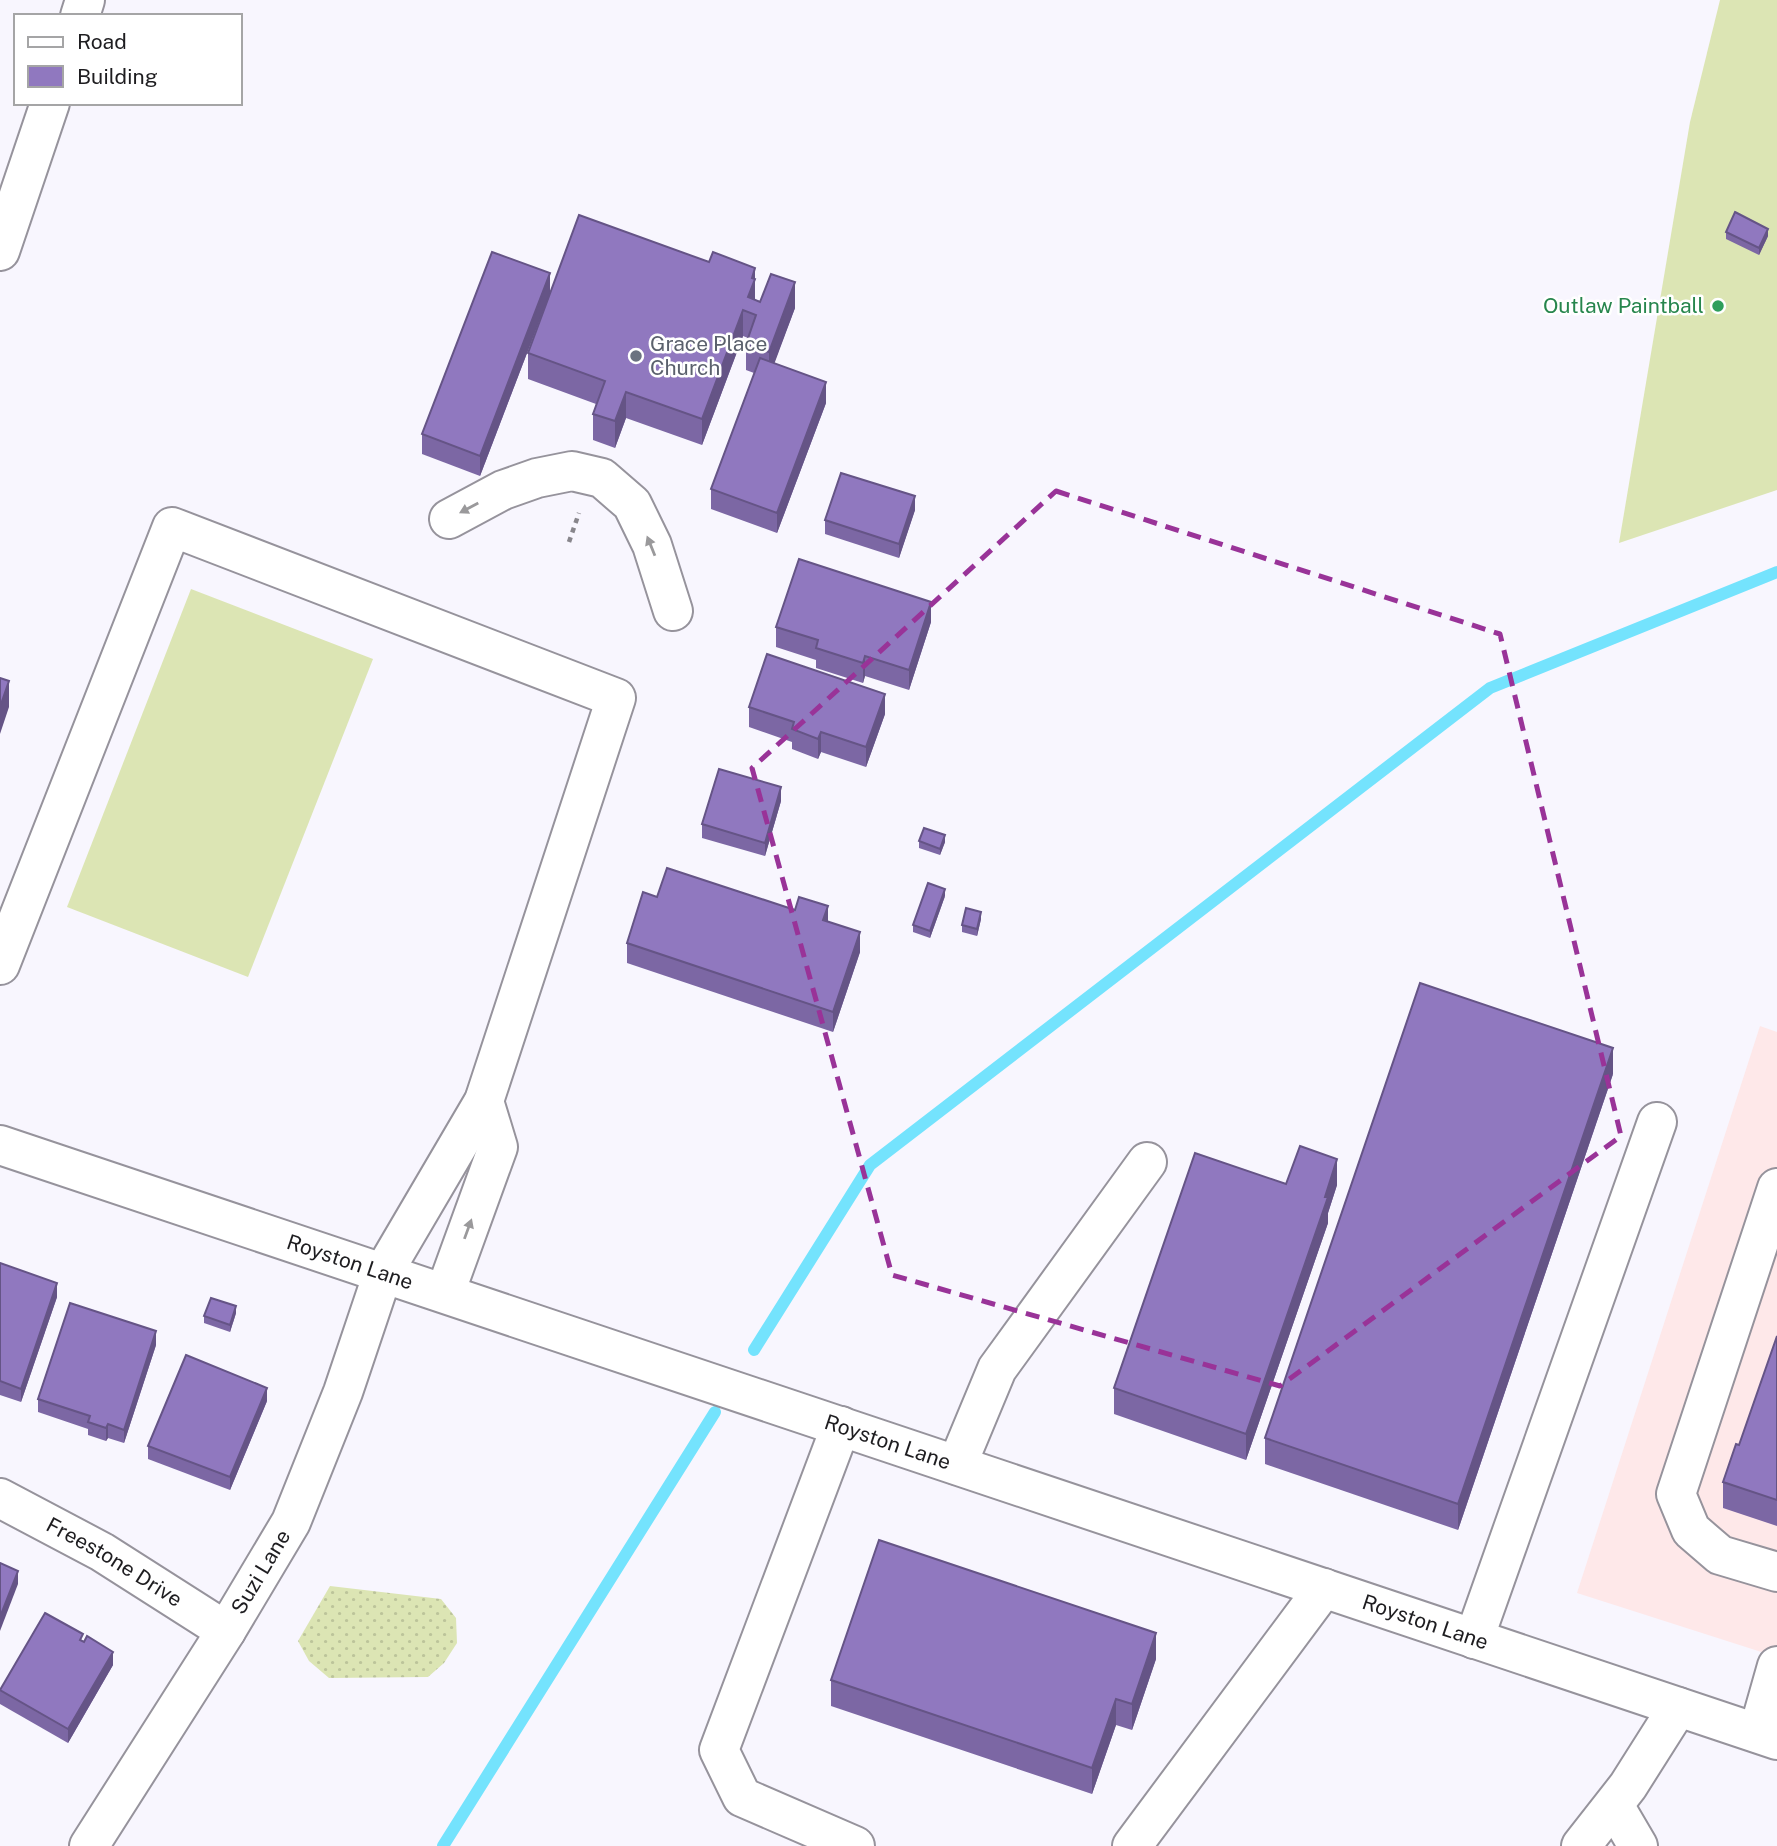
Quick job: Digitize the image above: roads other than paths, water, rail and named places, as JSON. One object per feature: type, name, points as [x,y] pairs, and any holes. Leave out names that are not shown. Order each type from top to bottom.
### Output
[{"type":"street","points":[[0,251],[49,105]]},
{"type":"street","points":[[449,519],[503,490],[537,478],[572,471],[602,478],[632,504],[652,545],[673,611]]},
{"type":"street","name":"Suzi Lane","points":[[0,965],[172,527],[616,698],[484,1101],[383,1273],[343,1392],[290,1522],[226,1631],[89,1846]]},
{"type":"street","points":[[445,1293],[498,1147],[484,1101]]},
{"type":"street","points":[[1474,1639],[1657,1122]]},
{"type":"street","name":"Royston Lane","points":[[0,1145],[1767,1737]]},
{"type":"street","points":[[957,1465],[997,1369],[1147,1162]]},
{"type":"street","points":[[1777,1188],[1676,1494],[1691,1530],[1720,1555],[1777,1572]]},
{"type":"street","points":[[841,1426],[719,1750],[742,1797],[856,1846]]},
{"type":"street","name":"Freestone Drive","points":[[0,1498],[102,1552],[226,1631]]},
{"type":"street","points":[[1132,1846],[1324,1588]]},
{"type":"street","points":[[1767,1737],[1777,1666]]},
{"type":"street","points":[[1581,1846],[1614,1805],[1678,1707]]},
{"type":"street","points":[[1614,1805],[1638,1846]]},
{"type":"waterway","points":[[754,1350],[870,1165],[1490,688],[1777,572]]},
{"type":"waterway","points":[[443,1846],[715,1412]]},
{"type":"place","name":"Outlaw Paintball","points":[[1718,306]]},
{"type":"place","name":"Grace Place Church","points":[[636,356]]}]
